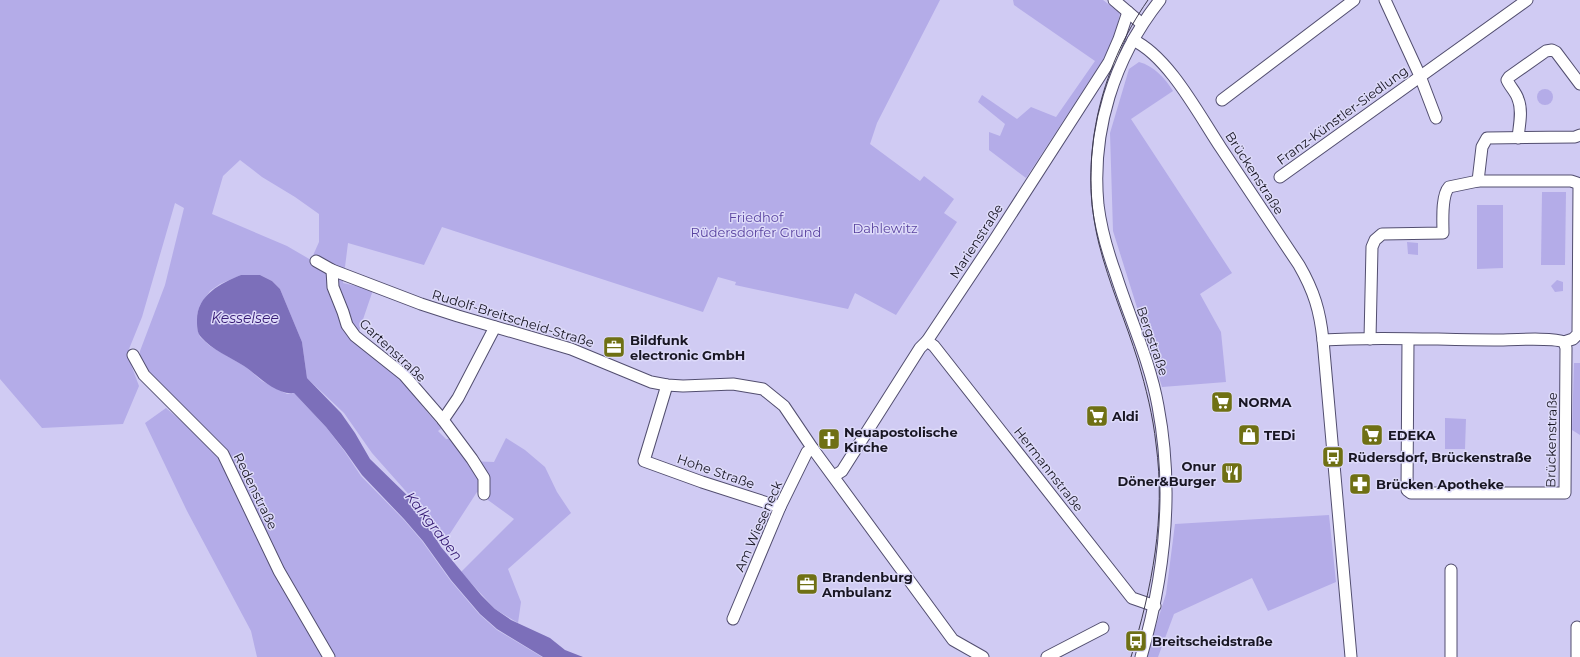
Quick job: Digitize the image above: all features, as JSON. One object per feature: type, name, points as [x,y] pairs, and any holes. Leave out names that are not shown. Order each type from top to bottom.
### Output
[{"type":"street","points":[[1114,0],[1142,24]]},
{"type":"street","points":[[1133,40],[1142,24],[1160,0]]},
{"type":"street","points":[[1222,100],[1354,0]]},
{"type":"street","name":"Franz-Künstler-Siedlung","points":[[1385,0],[1420,76],[1436,118]]},
{"type":"street","name":"Franz-Künstler-Siedlung","points":[[1280,177],[1527,0]]},
{"type":"street","name":"Marienstraße","points":[[834,476],[842,471],[920,348],[927,341],[995,239],[1109,62],[1128,12]]},
{"type":"street","name":"Brückenstraße","points":[[1133,40],[1147,48],[1177,82],[1299,265],[1308,281],[1318,306],[1321,317],[1351,657]]},
{"type":"street","name":"Bergstraße","points":[[1133,40],[1117,72],[1105,109],[1099,150],[1097,188],[1098,207],[1104,237],[1116,277],[1148,365],[1158,405],[1167,464],[1167,498],[1163,547],[1155,606],[1141,657]]},
{"type":"street","points":[[1518,138],[1520,106],[1518,98],[1507,80],[1509,77],[1546,51],[1552,50],[1556,52],[1580,84]]},
{"type":"street","points":[[1478,181],[1482,147],[1487,138],[1575,137],[1580,135]]},
{"type":"street","points":[[1323,340],[1559,340],[1564,342],[1573,339],[1578,334],[1579,187],[1576,183],[1571,181],[1478,181],[1449,187],[1446,190],[1444,198],[1443,233],[1382,234],[1375,240],[1372,247],[1370,339]]},
{"type":"street","name":"Rudolf-Breitscheid-Straße","points":[[316,261],[332,270],[421,304],[571,349],[651,382],[683,386],[733,384],[763,389],[784,406],[813,449],[953,640],[983,657]]},
{"type":"street","name":"Gartenstraße","points":[[332,270],[333,287],[343,312],[346,325],[354,336],[404,376],[443,420],[472,458],[484,478],[484,494]]},
{"type":"street","points":[[443,420],[458,398],[495,327]]},
{"type":"street","name":"Brückenstraße","points":[[1408,340],[1407,490],[1411,493],[1565,493],[1566,348],[1564,342]]},
{"type":"street","name":"Hermannstraße","points":[[927,341],[934,346],[1132,598],[1155,606]]},
{"type":"street","name":"Redenstraße","points":[[133,355],[144,375],[167,400],[223,454],[279,571],[329,657]]},
{"type":"street","name":"Hohe Straße","points":[[667,385],[644,461],[780,508]]},
{"type":"street","name":"Am Wieseneck","points":[[733,619],[780,508],[807,452],[813,449]]},
{"type":"street","points":[[1451,570],[1451,657]]},
{"type":"street","points":[[1577,627],[1577,657]]},
{"type":"street","points":[[1047,657],[1104,628]]},
{"type":"green space","points":[[0,0],[940,0],[877,123],[870,144],[920,181],[924,176],[954,199],[944,213],[957,222],[896,315],[855,293],[848,309],[735,285],[736,282],[718,277],[703,312],[442,227],[424,265],[348,243],[343,283],[373,290],[356,340],[399,377],[442,428],[438,431],[446,439],[453,439],[468,461],[494,462],[506,438],[525,450],[545,467],[557,492],[571,513],[508,569],[521,602],[518,623],[495,609],[461,572],[514,519],[477,492],[442,546],[411,497],[372,453],[344,413],[307,378],[302,342],[280,289],[272,281],[260,275],[241,275],[220,284],[210,291],[200,305],[197,315],[197,328],[200,337],[210,346],[246,367],[262,381],[287,394],[294,393],[326,427],[361,476],[404,520],[422,541],[450,580],[479,614],[497,630],[542,657],[335,657],[285,573],[232,459],[217,439],[151,379],[140,359],[140,351],[165,285],[184,208],[175,203],[142,317],[127,354],[139,386],[123,424],[42,428],[0,379]],"holes":[[[240,160],[262,177],[319,214],[319,242],[311,260],[287,246],[212,214],[223,176]]]},
{"type":"green space","points":[[1013,0],[1103,0],[1120,13],[1112,50],[1101,63],[1026,178],[989,150],[989,132],[1000,136],[1005,124],[978,102],[982,95],[1017,119],[1031,107],[1056,117],[1095,61],[1014,5]]},
{"type":"green space","points":[[1139,62],[1150,66],[1159,73],[1173,91],[1131,119],[1232,273],[1200,294],[1221,332],[1226,382],[1162,387],[1113,231],[1110,133],[1129,69]]},
{"type":"green space","points":[[1545,89],[1552,94],[1553,97],[1548,104],[1545,105],[1538,100],[1537,97],[1542,90]]},
{"type":"green space","points":[[1542,192],[1566,192],[1565,265],[1541,265]]},
{"type":"green space","points":[[1477,205],[1503,205],[1503,268],[1477,269]]},
{"type":"green space","points":[[1407,242],[1418,243],[1418,255],[1408,254]]},
{"type":"green space","points":[[1557,280],[1563,282],[1563,291],[1555,292],[1551,286]]},
{"type":"green space","points":[[1574,363],[1580,363],[1580,435],[1572,430]]},
{"type":"green space","points":[[166,408],[207,443],[225,465],[326,657],[257,657],[251,631],[187,511],[145,423]]},
{"type":"green space","points":[[1445,418],[1466,419],[1465,449],[1445,449]]},
{"type":"green space","points":[[1329,515],[1336,582],[1268,611],[1252,578],[1174,614],[1158,657],[1146,657],[1166,594],[1175,524]]},
{"type":"water","name":"Kesselsee","points":[[241,275],[260,275],[272,281],[280,289],[302,342],[307,378],[341,413],[370,459],[411,499],[441,547],[481,595],[495,609],[511,620],[550,638],[565,650],[583,657],[543,657],[497,629],[480,614],[451,580],[423,541],[362,475],[326,427],[294,393],[287,393],[274,388],[244,366],[205,342],[197,327],[198,311],[201,304],[218,286]]},
{"type":"tram line","points":[[1131,657],[1139,631],[1151,579],[1158,525],[1159,471],[1153,423],[1144,381],[1099,244],[1093,212],[1091,180],[1092,148],[1097,117],[1105,86],[1131,27],[1148,0]]},
{"type":"place","name":"Bildfunk electronic GmbH","points":[[614,347]]},
{"type":"place","name":"NORMA","points":[[1222,402]]},
{"type":"place","name":"Aldi","points":[[1097,416]]},
{"type":"place","name":"TEDi","points":[[1249,435]]},
{"type":"place","name":"EDEKA","points":[[1372,435]]},
{"type":"place","name":"Neuapostolische Kirche","points":[[829,439]]},
{"type":"place","name":"Rüdersdorf, Brückenstraße","points":[[1333,457]]},
{"type":"place","name":"Onur Döner&Burger","points":[[1232,473]]},
{"type":"place","name":"Brücken Apotheke","points":[[1360,484]]},
{"type":"place","name":"Brandenburg Ambulanz","points":[[807,584]]},
{"type":"place","name":"Breitscheidstraße","points":[[1136,641]]},
{"type":"park label","name":"Friedhof Rüdersdorfer Grund","points":[[756,224]]},
{"type":"park label","name":"Dahlewitz","points":[[885,228]]},
{"type":"water label","name":"Kalkgraben","points":[[434,526]]}]
